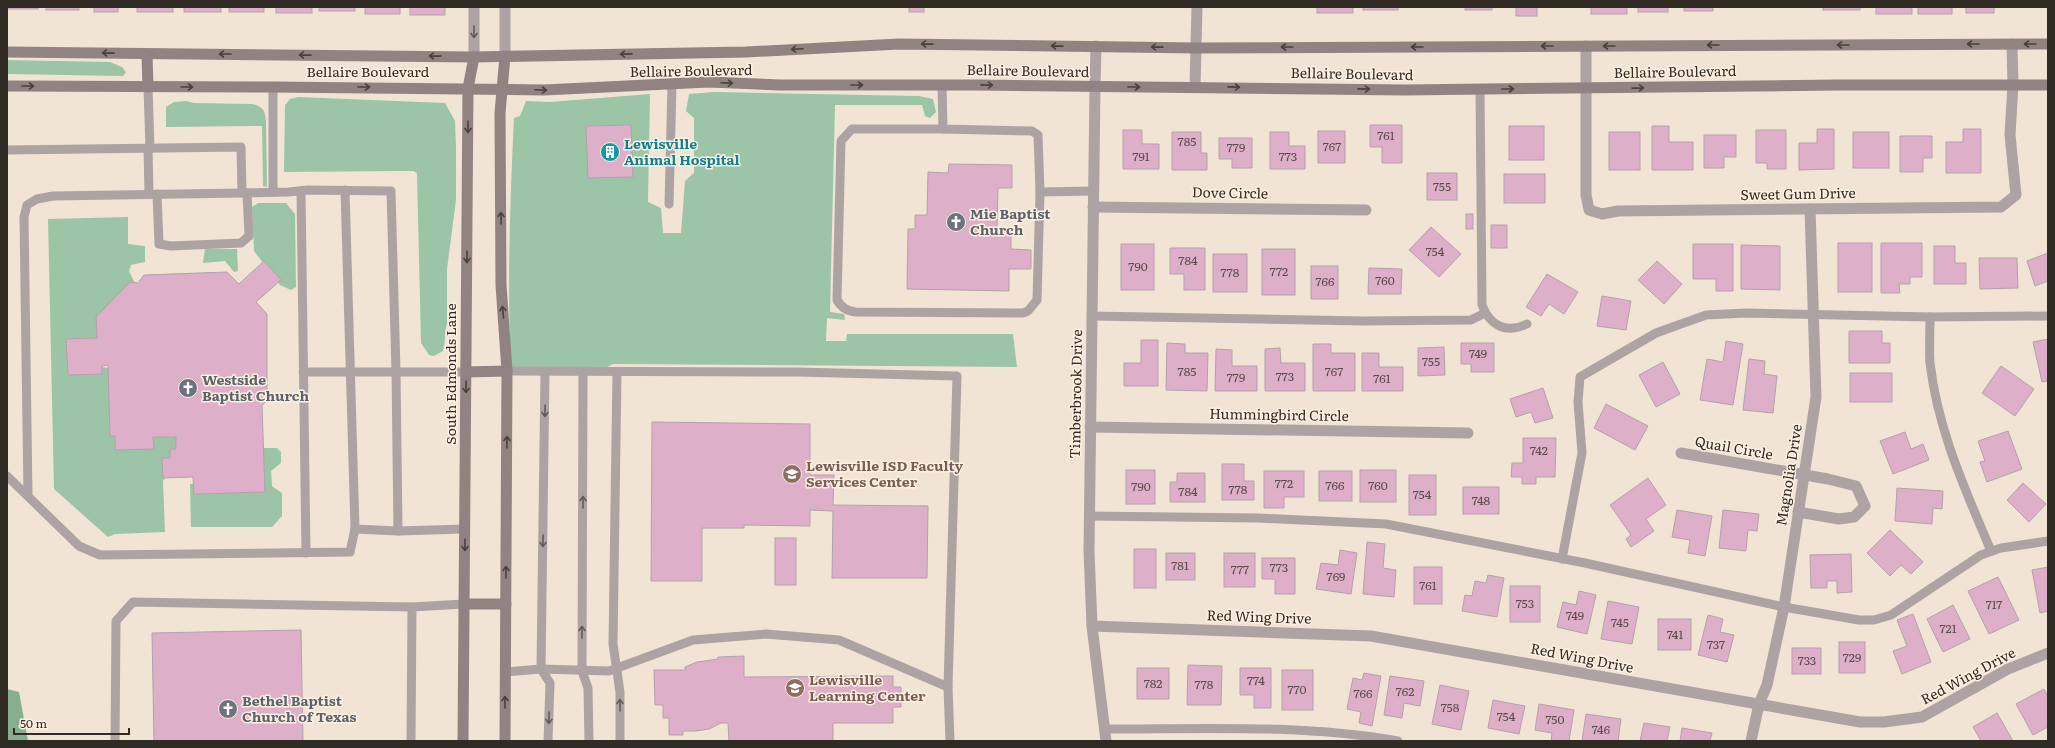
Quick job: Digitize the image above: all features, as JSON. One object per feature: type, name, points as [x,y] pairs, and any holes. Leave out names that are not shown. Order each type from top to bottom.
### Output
[{"type":"main road","name":"Bellaire Boulevard","points":[[7,52],[474,57],[746,52],[899,44],[1196,48],[2048,44]]},
{"type":"main road","points":[[147,54],[148,87]]},
{"type":"main road","points":[[505,56],[500,113],[501,285],[508,371],[505,741]]},
{"type":"main road","name":"South Edmonds Lane","points":[[463,741],[468,88],[474,57]]},
{"type":"main road","name":"Bellaire Boulevard","points":[[7,86],[468,88],[544,90],[709,82],[780,85],[1480,90],[1837,85],[2048,86]]},
{"type":"main road","points":[[466,372],[508,371]]},
{"type":"main road","points":[[464,604],[506,604]]},
{"type":"street","name":"South Edmonds Lane","points":[[474,7],[474,57]]},
{"type":"street","points":[[505,7],[505,56]]},
{"type":"street","points":[[1195,87],[1197,7]]},
{"type":"street","name":"Sweet Gum Drive","points":[[1586,46],[1586,195],[1589,210],[1602,214],[1618,211],[2001,207],[2016,195],[2010,135],[2013,85],[2012,44]]},
{"type":"street","name":"Timberbrook Drive","points":[[1096,46],[1089,576],[1092,626],[1106,741]]},
{"type":"street","name":"Dove Circle","points":[[1093,207],[1366,210]]},
{"type":"street","name":"Magnolia Drive","points":[[1751,741],[1759,704],[1767,685],[1784,607],[1816,397],[1812,315],[1810,209]]},
{"type":"street","name":"Hummingbird Circle","points":[[1090,427],[1468,432]]},
{"type":"street","name":"Quail Circle","points":[[1681,453],[1828,479],[1856,486],[1865,506],[1854,517],[1839,519],[1798,512]]},
{"type":"street","name":"Red Wing Drive","points":[[1092,626],[1370,636],[1535,664],[1623,682],[1860,722],[1884,722],[1922,718],[2008,669],[2048,653]]},
{"type":"lane","points":[[669,204],[672,84]]},
{"type":"lane","points":[[942,85],[943,129]]},
{"type":"lane","points":[[7,150],[149,149],[241,147],[249,236],[241,243],[171,246],[159,244],[149,149],[148,87]]},
{"type":"lane","points":[[273,87],[273,192]]},
{"type":"lane","points":[[1480,90],[1482,305],[1487,318],[1502,327],[1518,328],[1527,324]]},
{"type":"lane","points":[[852,129],[943,129],[1032,131],[1038,135],[1040,192],[1037,300],[1028,311],[1023,313],[856,312],[849,311],[841,307],[837,300],[841,141],[852,129]]},
{"type":"lane","points":[[7,476],[79,546],[100,555],[350,552],[355,529],[345,190]]},
{"type":"lane","points":[[28,495],[24,217],[27,206],[37,199],[53,196],[392,190],[398,531]]},
{"type":"lane","points":[[301,191],[306,553]]},
{"type":"lane","points":[[1040,192],[1093,191]]},
{"type":"lane","points":[[1092,316],[1364,321],[1471,320],[1485,313]]},
{"type":"lane","points":[[1562,558],[1582,453],[1578,402],[1580,377],[1656,333],[1706,315],[1812,315],[1930,318],[2048,316]]},
{"type":"lane","points":[[1930,318],[1930,362],[1936,401],[1953,463],[1991,551]]},
{"type":"lane","points":[[508,371],[797,372],[957,376],[948,686],[950,741]]},
{"type":"lane","points":[[303,372],[466,372]]},
{"type":"lane","points":[[545,372],[542,670],[550,684],[548,741]]},
{"type":"lane","points":[[583,372],[582,671],[588,688],[589,741]]},
{"type":"lane","points":[[617,372],[613,644],[620,692],[620,741]]},
{"type":"lane","points":[[1089,516],[1258,518],[1386,524],[1562,558],[1784,607],[1858,620],[1874,620],[1891,615],[1981,555],[2001,548],[2048,542]]},
{"type":"lane","points":[[355,529],[398,531],[465,529]]},
{"type":"lane","points":[[115,741],[116,622],[134,602],[412,607],[464,604]]},
{"type":"lane","points":[[411,741],[412,607]]},
{"type":"lane","points":[[505,672],[542,670],[609,671],[693,640],[766,634],[839,640],[948,686]]},
{"type":"lane","points":[[1104,729],[1285,730],[1349,734],[1398,741]]},
{"type":"green space","points":[[7,60],[110,62],[122,67],[126,72],[123,76],[7,74]]},
{"type":"green space","points":[[714,92],[919,96],[933,99],[936,112],[930,118],[925,116],[922,105],[835,105],[830,312],[844,314],[845,320],[827,318],[826,341],[846,341],[847,334],[1013,334],[1017,367],[613,364],[603,369],[511,367],[509,305],[511,180],[514,118],[520,116],[526,101],[550,102],[650,94],[648,202],[661,208],[663,233],[681,233],[685,181],[694,173],[694,118],[686,111],[689,94]]},
{"type":"green space","points":[[298,97],[445,103],[455,121],[456,200],[447,269],[447,324],[443,351],[434,356],[429,355],[421,343],[417,173],[413,171],[284,172],[285,105],[290,99]]},
{"type":"green space","points":[[186,101],[194,103],[252,104],[259,106],[263,110],[266,121],[267,187],[263,186],[262,126],[166,127],[166,107],[174,102]]},
{"type":"green space","points":[[258,203],[286,203],[295,214],[296,287],[291,290],[280,285],[254,251],[252,207]]},
{"type":"green space","points":[[128,217],[128,244],[145,246],[145,262],[131,265],[129,271],[138,290],[88,365],[115,369],[180,428],[182,453],[163,481],[165,532],[115,534],[108,537],[54,489],[48,219]]},
{"type":"green space","points":[[205,249],[237,249],[238,271],[234,272],[225,261],[203,263]]},
{"type":"green space","points":[[261,448],[277,448],[281,452],[281,463],[271,471],[272,486],[282,493],[282,516],[272,527],[191,527],[190,484],[260,482]]},
{"type":"green space","points":[[7,689],[19,692],[28,741],[7,741]]},
{"type":"building","points":[[7,7],[38,7],[38,9],[7,9]]},
{"type":"building","points":[[46,7],[79,7],[79,10],[46,10]]},
{"type":"building","points":[[94,7],[118,7],[118,12],[94,12]]},
{"type":"building","points":[[137,7],[173,7],[173,12],[137,12]]},
{"type":"building","points":[[184,7],[221,7],[221,12],[184,12]]},
{"type":"building","points":[[229,7],[264,7],[264,12],[229,12]]},
{"type":"building","points":[[276,7],[312,7],[312,13],[276,13]]},
{"type":"building","points":[[319,7],[355,7],[355,11],[319,11]]},
{"type":"building","points":[[365,7],[400,7],[400,14],[365,14]]},
{"type":"building","points":[[410,7],[445,7],[445,15],[410,15]]},
{"type":"building","points":[[909,7],[924,7],[924,12],[909,12]]},
{"type":"building","points":[[1317,7],[1353,7],[1353,13],[1317,13]]},
{"type":"building","points":[[1363,7],[1398,7],[1398,10],[1363,10]]},
{"type":"building","points":[[1465,7],[1492,7],[1492,10],[1465,10]]},
{"type":"building","points":[[1516,7],[1537,7],[1537,16],[1516,16]]},
{"type":"building","points":[[1591,7],[1627,7],[1627,14],[1591,14]]},
{"type":"building","points":[[1638,7],[1668,7],[1668,12],[1638,12]]},
{"type":"building","points":[[1684,7],[1713,7],[1713,11],[1684,11]]},
{"type":"building","points":[[1823,7],[1860,7],[1860,10],[1823,10]]},
{"type":"building","points":[[1876,7],[1912,7],[1912,14],[1876,14]]},
{"type":"building","points":[[1918,7],[1952,7],[1952,14],[1918,14]]},
{"type":"building","points":[[1966,7],[1994,7],[1994,13],[1966,13]]},
{"type":"building","name":"Lewisville Animal Hospital","points":[[631,125],[633,177],[588,178],[586,126]]},
{"type":"building","points":[[1370,125],[1402,125],[1402,163],[1382,163],[1382,147],[1370,147]]},
{"type":"building","points":[[1509,126],[1544,126],[1544,160],[1509,160]]},
{"type":"building","points":[[1652,126],[1669,126],[1669,142],[1693,142],[1693,170],[1652,170]]},
{"type":"building","points":[[1817,129],[1834,129],[1834,169],[1799,170],[1799,143],[1817,143]]},
{"type":"building","points":[[1963,129],[1981,129],[1981,173],[1946,173],[1946,142],[1963,142]]},
{"type":"building","points":[[1123,130],[1142,130],[1142,144],[1159,144],[1159,169],[1123,169]]},
{"type":"building","points":[[1756,130],[1786,130],[1786,169],[1767,169],[1767,163],[1756,163]]},
{"type":"building","points":[[1318,131],[1345,131],[1345,163],[1318,163]]},
{"type":"building","points":[[1172,132],[1201,132],[1201,153],[1207,153],[1207,170],[1172,170]]},
{"type":"building","points":[[1270,132],[1289,132],[1289,146],[1305,146],[1305,169],[1270,169]]},
{"type":"building","points":[[1609,132],[1640,132],[1640,170],[1609,170]]},
{"type":"building","points":[[1853,132],[1889,132],[1889,168],[1853,168]]},
{"type":"building","points":[[1704,135],[1736,135],[1736,157],[1724,157],[1724,168],[1704,168]]},
{"type":"building","points":[[1900,136],[1932,136],[1932,158],[1923,158],[1923,172],[1900,172]]},
{"type":"building","points":[[1219,138],[1252,138],[1252,168],[1232,168],[1232,159],[1219,159]]},
{"type":"building","name":"Mie Baptist Church","points":[[949,164],[1012,165],[1012,188],[998,188],[997,229],[1011,229],[1011,249],[1031,250],[1031,269],[1009,269],[1009,291],[907,289],[908,229],[915,229],[915,215],[927,215],[928,172],[948,173]]},
{"type":"building","points":[[1427,173],[1457,173],[1457,200],[1427,200]]},
{"type":"building","points":[[1504,174],[1545,174],[1545,203],[1504,203]]},
{"type":"building","points":[[1466,214],[1473,214],[1473,229],[1466,229]]},
{"type":"building","points":[[1491,225],[1507,225],[1507,248],[1491,248]]},
{"type":"building","points":[[1431,227],[1461,254],[1439,277],[1409,250]]},
{"type":"building","points":[[1838,243],[1872,243],[1872,292],[1838,292]]},
{"type":"building","points":[[1881,243],[1922,243],[1922,277],[1910,277],[1910,284],[1899,284],[1900,293],[1881,293]]},
{"type":"building","points":[[1121,244],[1154,244],[1154,290],[1121,290]]},
{"type":"building","points":[[1693,244],[1733,244],[1733,291],[1716,291],[1716,279],[1693,279]]},
{"type":"building","points":[[1741,245],[1780,246],[1780,290],[1741,289]]},
{"type":"building","points":[[1934,246],[1955,246],[1955,263],[1966,263],[1966,284],[1934,284]]},
{"type":"building","points":[[1170,248],[1205,248],[1205,290],[1184,290],[1184,274],[1170,274]]},
{"type":"building","points":[[1262,249],[1295,249],[1295,295],[1262,295]]},
{"type":"building","points":[[2048,253],[2048,281],[2035,286],[2027,261]]},
{"type":"building","points":[[1213,254],[1247,254],[1247,292],[1213,292]]},
{"type":"building","points":[[1979,258],[2017,258],[2018,288],[1980,289]]},
{"type":"building","name":"Westside Baptist Church","points":[[264,261],[281,280],[256,302],[267,314],[267,401],[262,405],[265,492],[194,494],[193,477],[163,478],[162,458],[170,458],[170,449],[176,449],[176,437],[153,437],[154,449],[115,450],[115,436],[110,436],[108,365],[102,366],[102,374],[68,375],[66,339],[97,338],[96,317],[130,282],[138,283],[144,275],[227,272],[239,284]]},
{"type":"building","points":[[1657,261],[1682,284],[1664,304],[1638,280]]},
{"type":"building","points":[[1311,266],[1338,266],[1338,299],[1311,299]]},
{"type":"building","points":[[1369,268],[1402,269],[1401,294],[1368,294]]},
{"type":"building","points":[[1547,274],[1578,292],[1564,314],[1549,304],[1541,316],[1526,307]]},
{"type":"building","points":[[1602,296],[1631,301],[1626,330],[1597,326]]},
{"type":"building","points":[[1849,331],[1882,331],[1882,343],[1890,343],[1890,363],[1849,363]]},
{"type":"building","points":[[2048,339],[2048,381],[2042,382],[2033,342]]},
{"type":"building","points":[[1141,340],[1158,340],[1158,386],[1124,386],[1124,363],[1141,363]]},
{"type":"building","points":[[1726,341],[1743,344],[1733,405],[1700,400],[1707,359],[1723,362]]},
{"type":"building","points":[[1167,343],[1185,344],[1185,353],[1208,353],[1207,391],[1166,390]]},
{"type":"building","points":[[1461,343],[1494,343],[1494,372],[1471,372],[1471,364],[1461,364]]},
{"type":"building","points":[[1313,344],[1331,344],[1331,353],[1355,353],[1355,391],[1313,391]]},
{"type":"building","points":[[1444,347],[1445,375],[1418,376],[1418,348]]},
{"type":"building","points":[[1280,348],[1281,363],[1305,363],[1305,391],[1265,391],[1265,349]]},
{"type":"building","points":[[1216,349],[1232,350],[1232,366],[1257,366],[1257,391],[1215,391]]},
{"type":"building","points":[[1362,353],[1379,353],[1379,367],[1403,367],[1403,391],[1362,391]]},
{"type":"building","points":[[1749,359],[1765,361],[1764,374],[1777,376],[1773,413],[1743,410]]},
{"type":"building","points":[[1663,362],[1680,394],[1656,407],[1639,375]]},
{"type":"building","points":[[2001,366],[2034,389],[2015,416],[1982,393]]},
{"type":"building","points":[[1850,373],[1892,373],[1892,402],[1850,402]]},
{"type":"building","points":[[1543,388],[1553,418],[1535,423],[1531,412],[1516,417],[1510,399]]},
{"type":"building","points":[[1606,404],[1648,426],[1635,450],[1594,428]]},
{"type":"building","points":[[652,422],[810,424],[810,475],[834,475],[833,505],[928,506],[927,578],[832,578],[833,511],[810,510],[810,526],[744,525],[744,528],[702,528],[702,581],[651,581]]},
{"type":"building","points":[[2008,431],[2022,469],[1987,482],[1980,462],[1985,461],[1978,441]]},
{"type":"building","points":[[1905,432],[1911,449],[1923,444],[1929,460],[1893,474],[1880,441]]},
{"type":"building","points":[[1523,438],[1556,438],[1555,477],[1536,477],[1536,484],[1522,484],[1522,477],[1511,477],[1512,463],[1523,463]]},
{"type":"building","points":[[1222,464],[1244,464],[1244,481],[1254,481],[1254,500],[1222,500]]},
{"type":"building","points":[[1126,470],[1155,470],[1155,504],[1126,504]]},
{"type":"building","points":[[1360,470],[1396,470],[1396,502],[1360,502]]},
{"type":"building","points":[[1264,471],[1304,471],[1304,497],[1284,497],[1284,508],[1264,508]]},
{"type":"building","points":[[1319,471],[1352,471],[1352,501],[1319,501]]},
{"type":"building","points":[[1177,473],[1205,473],[1205,502],[1170,502],[1170,482],[1177,482]]},
{"type":"building","points":[[1409,475],[1436,475],[1436,515],[1409,515]]},
{"type":"building","points":[[1648,478],[1666,505],[1646,519],[1654,531],[1631,547],[1626,539],[1631,535],[1610,505]]},
{"type":"building","points":[[2023,483],[2046,504],[2029,522],[2007,500]]},
{"type":"building","points":[[1463,487],[1499,487],[1499,514],[1463,514]]},
{"type":"building","points":[[1897,488],[1943,491],[1942,509],[1933,508],[1932,524],[1895,521]]},
{"type":"building","points":[[1677,510],[1712,516],[1705,556],[1688,553],[1690,540],[1672,537]]},
{"type":"building","points":[[1723,510],[1759,514],[1757,531],[1748,530],[1746,551],[1719,548]]},
{"type":"building","points":[[1890,530],[1923,562],[1911,574],[1901,565],[1890,576],[1867,553]]},
{"type":"building","points":[[775,538],[796,538],[796,585],[775,585]]},
{"type":"building","points":[[1367,542],[1385,544],[1383,568],[1396,570],[1394,597],[1363,594]]},
{"type":"building","points":[[1134,549],[1156,549],[1156,588],[1134,588]]},
{"type":"building","points":[[1340,550],[1357,553],[1351,594],[1316,589],[1321,563],[1338,565]]},
{"type":"building","points":[[1166,553],[1195,553],[1195,580],[1166,580]]},
{"type":"building","points":[[1224,553],[1255,553],[1255,587],[1224,587]]},
{"type":"building","points":[[1851,554],[1852,592],[1837,593],[1837,581],[1827,581],[1827,588],[1811,588],[1810,555]]},
{"type":"building","points":[[1262,558],[1295,558],[1295,594],[1275,594],[1275,579],[1262,579]]},
{"type":"building","points":[[1414,567],[1442,567],[1442,604],[1414,604]]},
{"type":"building","points":[[2048,567],[2048,611],[2040,613],[2032,570]]},
{"type":"building","points":[[1488,575],[1504,578],[1497,617],[1462,611],[1465,595],[1472,596],[1475,581],[1486,583]]},
{"type":"building","points":[[1998,577],[2019,620],[1989,634],[1968,591]]},
{"type":"building","points":[[1510,586],[1540,586],[1540,622],[1510,622]]},
{"type":"building","points":[[1579,591],[1596,595],[1587,634],[1557,627],[1563,602],[1576,605]]},
{"type":"building","points":[[1608,601],[1639,607],[1632,644],[1601,639]]},
{"type":"building","points":[[1953,605],[1970,639],[1943,652],[1927,619]]},
{"type":"building","points":[[1913,614],[1931,662],[1902,674],[1893,651],[1907,646],[1897,620]]},
{"type":"building","points":[[1708,615],[1723,619],[1720,632],[1734,635],[1727,662],[1698,655]]},
{"type":"building","points":[[1658,619],[1691,619],[1691,650],[1658,650]]},
{"type":"building","points":[[301,630],[303,741],[154,741],[152,633]]},
{"type":"building","points":[[1839,642],[1865,642],[1865,673],[1839,673]]},
{"type":"building","points":[[1792,648],[1821,648],[1821,674],[1792,674]]},
{"type":"building","points":[[744,656],[744,677],[893,676],[893,687],[901,687],[901,707],[893,707],[893,723],[833,723],[833,741],[729,741],[728,723],[721,723],[709,729],[683,731],[683,735],[669,735],[669,718],[663,718],[663,705],[655,705],[654,670],[685,670],[685,667],[697,662],[718,659],[718,657]]},
{"type":"building","points":[[1188,665],[1222,666],[1221,705],[1187,705]]},
{"type":"building","points":[[1137,668],[1169,668],[1169,699],[1137,699]]},
{"type":"building","points":[[1240,668],[1271,668],[1271,708],[1254,708],[1254,695],[1240,695]]},
{"type":"building","points":[[1282,670],[1313,670],[1313,710],[1282,710]]},
{"type":"building","points":[[1364,673],[1381,676],[1372,726],[1359,723],[1361,712],[1347,709],[1353,678],[1362,680]]},
{"type":"building","points":[[1390,676],[1424,681],[1420,706],[1404,703],[1402,718],[1384,715]]},
{"type":"building","points":[[1440,685],[1469,691],[1461,730],[1432,724]]},
{"type":"building","points":[[2044,689],[2048,697],[2048,727],[2033,735],[2016,704]]},
{"type":"building","points":[[1493,700],[1525,706],[1519,734],[1488,728]]},
{"type":"building","points":[[1539,704],[1574,710],[1569,741],[1551,741],[1552,733],[1535,730]]},
{"type":"building","points":[[1997,713],[2013,741],[1981,741],[1973,727]]},
{"type":"building","points":[[1586,714],[1621,719],[1618,741],[1582,741]]},
{"type":"building","points":[[1644,723],[1670,727],[1667,741],[1640,741]]},
{"type":"building","points":[[1682,728],[1712,733],[1710,741],[1680,741]]},
{"type":"place","name":"Lewisville Animal Hospital","points":[[610,152]]},
{"type":"place","name":"Mie Baptist Church","points":[[956,222]]},
{"type":"place","name":"Westside Baptist Church","points":[[188,388]]},
{"type":"place","name":"Lewisville ISD Faculty Services Center","points":[[792,474]]},
{"type":"place","name":"Lewisville Learning Center","points":[[795,688]]},
{"type":"place","name":"Bethel Baptist Church of Texas","points":[[228,709]]}]
